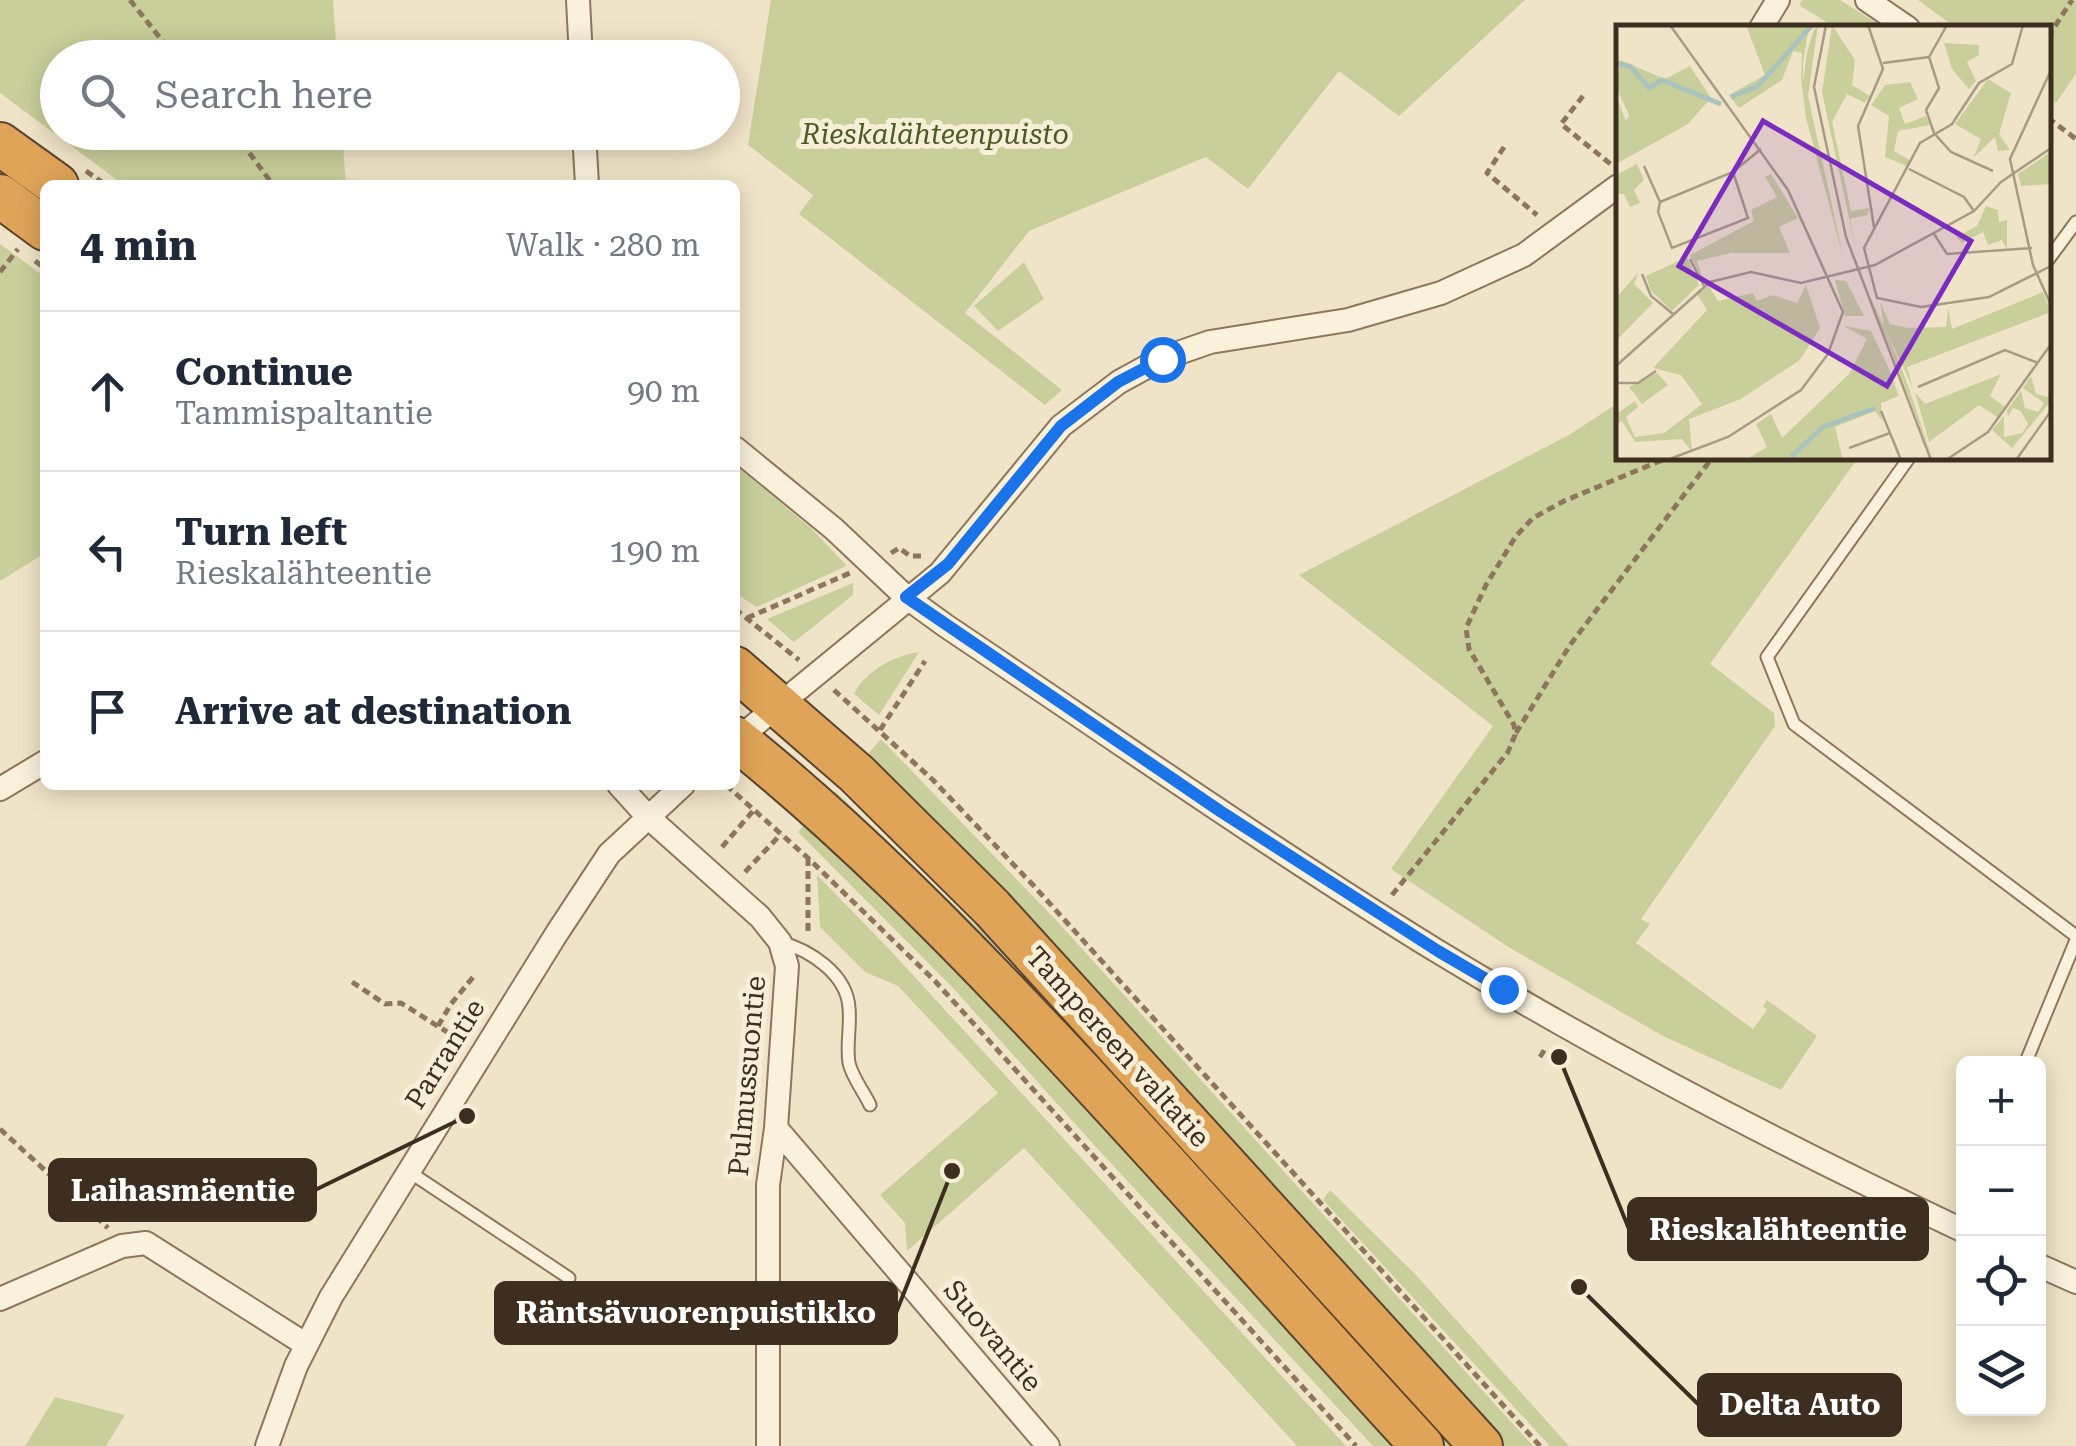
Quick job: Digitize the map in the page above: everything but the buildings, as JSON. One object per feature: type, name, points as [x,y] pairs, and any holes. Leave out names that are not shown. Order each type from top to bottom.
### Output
[{"type":"highway","points":[[0,144],[50,180]]},
{"type":"highway","points":[[0,196],[31,239]]},
{"type":"highway","name":"Tampereen valtatie","points":[[740,672],[857,774],[992,908],[1481,1446]]},
{"type":"highway","name":"Tampereen valtatie","points":[[740,742],[814,802],[953,935],[1422,1446]]},
{"type":"street","points":[[578,0],[579,40]]},
{"type":"street","points":[[1762,25],[1778,0]]},
{"type":"street","points":[[1866,0],[1904,25]]},
{"type":"street","points":[[585,150],[587,180]]},
{"type":"street","points":[[740,736],[948,564],[1061,426],[1118,382],[1162,359],[1210,342],[1348,320],[1441,293],[1524,255],[1616,177]]},
{"type":"street","points":[[740,452],[834,528],[906,597],[1204,800],[1438,951],[1630,1061],[1956,1224]]},
{"type":"street","points":[[0,788],[40,765]]},
{"type":"street","name":"Pulmussuontie","points":[[624,790],[648,817],[760,917],[780,942],[787,966],[776,1128],[768,1184],[768,1446]]},
{"type":"street","points":[[648,817],[678,790]]},
{"type":"street","name":"Parrantie","points":[[267,1446],[305,1344],[408,1171],[591,880],[609,854],[648,817]]},
{"type":"street","name":"Suovantie","points":[[776,1128],[1048,1446]]},
{"type":"street","points":[[0,1298],[122,1246],[146,1243],[305,1344]]},
{"type":"street","points":[[2046,1269],[2076,1282]]},
{"type":"lane","points":[[2051,256],[2076,222]]},
{"type":"lane","points":[[1907,460],[1767,657],[1794,724],[2076,938],[2028,1056]]},
{"type":"lane","points":[[780,942],[796,946],[825,966],[845,988],[850,1066],[870,1105]]},
{"type":"lane","points":[[408,1171],[569,1278]]},
{"type":"path","points":[[130,0],[162,40]]},
{"type":"path","points":[[2051,32],[2072,0]]},
{"type":"path","points":[[1583,96],[1561,124],[1616,175]]},
{"type":"path","points":[[2051,120],[2076,139]]},
{"type":"path","points":[[1504,147],[1487,172],[1534,213]]},
{"type":"path","points":[[247,150],[269,180]]},
{"type":"path","points":[[0,272],[31,239]]},
{"type":"path","points":[[1515,736],[1510,719],[1469,649],[1466,628],[1486,584],[1532,518],[1662,460]]},
{"type":"path","points":[[1379,913],[1508,752],[1570,644],[1710,460]]},
{"type":"path","points":[[747,618],[899,548],[910,556],[933,552]]},
{"type":"path","points":[[740,613],[777,642]]},
{"type":"path","points":[[880,730],[925,661]]},
{"type":"path","points":[[856,708],[1033,885],[1540,1446]]},
{"type":"path","points":[[732,790],[935,982],[1356,1446]]},
{"type":"path","points":[[722,847],[754,810]]},
{"type":"path","points":[[729,890],[782,834]]},
{"type":"path","points":[[808,858],[810,956]]},
{"type":"path","points":[[438,1026],[474,976]]},
{"type":"path","points":[[352,982],[385,1004],[401,1004],[460,1040]]},
{"type":"path","points":[[1540,1056],[1545,1048]]},
{"type":"path","points":[[0,1129],[116,1236]]},
{"type":"green space","points":[[0,0],[333,0],[336,40],[40,40],[40,123],[0,93]]},
{"type":"green space","name":"Rieskalähteenpuisto","points":[[771,0],[1525,0],[1399,116],[1339,71],[1248,189],[1206,157],[1029,231],[965,313],[1062,390],[1045,405],[799,214],[813,195],[748,145]]},
{"type":"green space","points":[[1802,0],[1840,0],[1880,25],[1831,25],[1799,5]]},
{"type":"green space","points":[[1918,0],[2076,0],[2076,74],[2056,103],[2051,99],[2051,25],[1952,25]]},
{"type":"green space","points":[[77,150],[343,150],[346,180],[117,180]]},
{"type":"green space","points":[[0,244],[40,273],[40,556],[0,581]]},
{"type":"green space","points":[[1024,262],[1044,299],[998,331],[974,306]]},
{"type":"green space","points":[[1616,404],[1616,460],[1857,460],[1710,664],[1774,713],[1775,726],[1641,919],[1650,924],[1636,943],[1753,1029],[1767,1010],[1763,1006],[1767,1000],[1817,1036],[1781,1090],[1663,1036],[1510,948],[1391,869],[1493,726],[1299,575],[1569,435]]},
{"type":"green space","points":[[740,469],[812,529],[846,565],[757,607],[740,596]]},
{"type":"green space","points":[[853,583],[853,595],[794,642],[767,619]]},
{"type":"green space","points":[[919,652],[879,715],[854,694],[882,666]]},
{"type":"green space","points":[[881,739],[1056,920],[1533,1446],[1504,1446],[1183,1097],[1040,933],[867,755]]},
{"type":"green space","points":[[835,791],[1055,1001],[1462,1446],[1443,1446],[1125,1099],[829,796]]},
{"type":"green space","points":[[809,819],[969,974],[1402,1446],[1373,1446],[953,988],[798,832]]},
{"type":"green space","points":[[817,875],[1346,1446],[1297,1446],[1024,1148],[907,1251],[905,1223],[880,1195],[998,1093],[898,986],[865,972],[820,927]]},
{"type":"green space","points":[[1330,1190],[1416,1275],[1569,1446],[1550,1446],[1323,1200]]},
{"type":"green space","points":[[55,1397],[125,1415],[106,1446],[25,1446]]},
{"type":"place","name":"Rieskalähteentie","points":[[1559,1057]]},
{"type":"place","name":"Laihasmäentie","points":[[467,1116]]},
{"type":"place","name":"Räntsävuorenpuistikko","points":[[952,1171]]},
{"type":"place","name":"Delta Auto","points":[[1579,1287]]},
{"type":"route","points":[[1162,359],[1118,382],[1061,426],[948,564],[906,597],[1220,811],[1503,989]]}]
